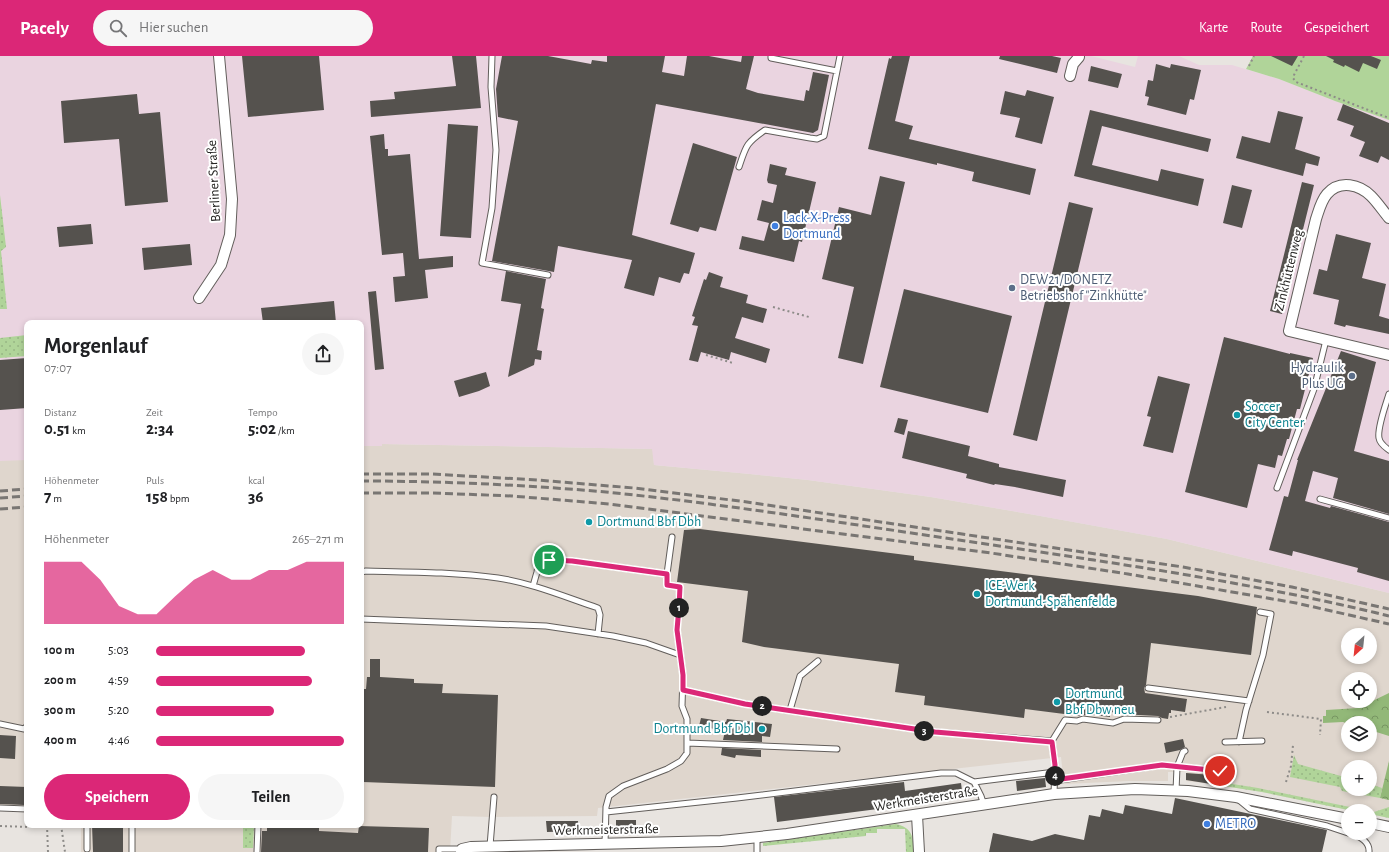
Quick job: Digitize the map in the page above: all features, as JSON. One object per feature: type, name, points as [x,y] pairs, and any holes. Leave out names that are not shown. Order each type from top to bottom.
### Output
[{"type":"street","name":"Berliner Straße","points":[[199,298],[221,266],[230,235],[232,199],[219,56]]},
{"type":"street","points":[[1079,57],[1082,68]]},
{"type":"street","points":[[1070,76],[1073,64],[1079,57]]},
{"type":"street","name":"Zinkhüttenweg","points":[[1389,218],[1372,197],[1362,189],[1352,185],[1340,186],[1328,192],[1323,200],[1316,219],[1289,331],[1389,355]]},
{"type":"street","name":"Werkmeisterstraße","points":[[461,851],[471,847],[490,846],[504,849],[605,844],[721,841],[757,838],[1054,794],[1135,789],[1176,791],[1236,797],[1341,818]]},
{"type":"street","points":[[917,815],[919,852]]},
{"type":"street","points":[[1377,824],[1389,827]]},
{"type":"lane","points":[[492,56],[491,87],[496,150],[492,208],[482,263],[548,275]]},
{"type":"lane","points":[[772,56],[771,58],[837,71]]},
{"type":"lane","points":[[739,167],[750,140],[765,130],[817,139],[824,136],[840,56]]},
{"type":"lane","points":[[1278,488],[1314,390],[1326,340]]},
{"type":"lane","points":[[1389,394],[1379,430],[1379,439],[1383,446],[1389,450]]},
{"type":"lane","points":[[1320,499],[1389,518]]},
{"type":"lane","points":[[605,844],[606,802],[609,796],[623,786],[667,769],[681,761],[687,753],[687,719],[682,706],[683,675],[677,630],[680,587],[667,585],[672,537]]},
{"type":"lane","points":[[533,586],[538,572],[539,561],[549,560],[572,561],[667,574]]},
{"type":"lane","points":[[364,571],[418,572],[498,578],[533,586],[598,608],[600,615],[598,634]]},
{"type":"lane","points":[[1239,742],[1249,701],[1264,655],[1271,614],[1260,612]]},
{"type":"lane","points":[[364,619],[546,626],[646,643],[680,654]]},
{"type":"lane","points":[[790,710],[800,676],[818,661]]},
{"type":"lane","points":[[1148,688],[1249,701]]},
{"type":"lane","points":[[683,690],[745,704],[935,732],[1052,742]]},
{"type":"lane","points":[[1054,794],[1055,765],[1052,742],[1065,720],[1077,721],[1083,719],[1112,723],[1124,719],[1158,720]]},
{"type":"lane","points":[[0,724],[24,729]]},
{"type":"lane","points":[[1226,742],[1262,741]]},
{"type":"lane","points":[[687,743],[837,750]]},
{"type":"lane","points":[[1176,791],[1177,767],[1183,752],[1186,751]]},
{"type":"lane","points":[[1054,780],[1162,765],[1220,771]]},
{"type":"lane","points":[[974,782],[1055,772]]},
{"type":"lane","points":[[606,812],[737,798],[941,773],[956,773],[967,777],[974,782],[984,805]]},
{"type":"lane","points":[[490,846],[494,797]]},
{"type":"lane","points":[[1236,797],[1250,808],[1341,830]]},
{"type":"lane","points":[[0,808],[24,809]]},
{"type":"lane","points":[[87,828],[87,849]]},
{"type":"lane","points":[[132,828],[132,852]]},
{"type":"lane","points":[[256,852],[258,828]]},
{"type":"lane","points":[[757,838],[757,852]]},
{"type":"lane","points":[[1364,840],[1369,848],[1369,852]]},
{"type":"lane","points":[[439,852],[439,849],[461,851]]},
{"type":"path","points":[[1249,66],[1254,56]]},
{"type":"path","points":[[1304,56],[1293,78],[1296,82],[1389,118]]},
{"type":"path","points":[[773,307],[809,317]]},
{"type":"path","points":[[706,355],[734,363]]},
{"type":"path","points":[[1170,716],[1226,707]]},
{"type":"path","points":[[1267,712],[1321,719],[1320,735]]},
{"type":"path","points":[[1286,782],[1291,766],[1293,745]]},
{"type":"path","points":[[0,826],[24,827]]},
{"type":"path","points":[[47,828],[48,852]]},
{"type":"path","points":[[61,828],[65,852]]},
{"type":"shaded area","points":[[0,56],[1091,56],[1135,67],[1138,56],[1179,56],[1199,65],[1232,65],[1279,79],[1389,120],[1389,593],[1167,539],[1035,515],[931,497],[808,480],[654,465],[652,449],[382,444],[382,446],[364,446],[364,320],[24,320],[24,460],[0,461]]},
{"type":"shaded area","points":[[382,444],[653,449],[654,465],[808,480],[931,497],[1035,515],[1167,539],[1389,593],[1389,818],[1377,815],[1377,804],[1341,804],[1341,808],[1262,792],[1186,781],[1187,772],[1168,772],[1168,781],[1064,784],[1061,757],[598,808],[597,816],[452,816],[450,852],[81,852],[81,828],[364,828],[364,446],[381,446]]},
{"type":"shaded area","points":[[24,458],[24,812],[0,810],[0,459]]},
{"type":"green space","points":[[1253,56],[1389,56],[1389,120],[1279,79],[1246,69]]},
{"type":"green space","points":[[0,195],[6,247],[1,251],[7,309],[0,309]]},
{"type":"green space","points":[[24,335],[24,356],[0,358],[0,338]]},
{"type":"green space","points":[[1389,693],[1389,736],[1377,732],[1377,716],[1341,716],[1341,722],[1323,723],[1323,716],[1326,716],[1326,710],[1377,708],[1377,699]]},
{"type":"green space","points":[[1294,755],[1298,764],[1341,776],[1341,789],[1340,787],[1290,777]]},
{"type":"green space","points":[[1389,761],[1389,800],[1380,798]]},
{"type":"green space","points":[[1212,775],[1215,775],[1220,782],[1258,788],[1341,805],[1341,808],[1262,792],[1211,784]]},
{"type":"green space","points":[[1377,786],[1382,788],[1380,798],[1369,796],[1377,796]]},
{"type":"green space","points":[[1389,807],[1389,818],[1377,815],[1377,811]]},
{"type":"green space","points":[[896,824],[906,828],[911,834],[914,852],[906,852],[905,829],[877,829],[877,833],[866,833],[866,836],[763,846],[763,843]]},
{"type":"green space","points":[[243,828],[254,828],[253,848],[243,848]]},
{"type":"building","points":[[242,56],[319,56],[324,110],[248,117]]},
{"type":"building","points":[[452,56],[476,56],[481,108],[371,117],[370,101],[395,99],[394,92],[456,86]]},
{"type":"building","points":[[502,56],[548,56],[591,64],[592,60],[607,62],[607,56],[665,56],[662,72],[684,76],[687,56],[709,56],[741,62],[742,56],[754,56],[746,89],[758,93],[804,101],[806,90],[809,91],[813,72],[829,75],[818,130],[813,133],[656,104],[632,235],[695,253],[689,274],[684,273],[680,283],[659,277],[654,296],[624,288],[632,260],[558,246],[554,272],[492,261],[518,121],[498,117],[496,89]]},
{"type":"building","points":[[892,56],[910,56],[895,121],[913,126],[909,139],[1036,169],[1030,195],[972,181],[974,172],[868,149],[889,58],[891,59]]},
{"type":"building","points":[[1000,56],[1052,56],[1061,58],[1057,73],[999,59]]},
{"type":"building","points":[[1271,56],[1298,56],[1292,66]]},
{"type":"building","points":[[1326,56],[1371,56],[1381,60],[1377,69],[1363,63],[1359,72],[1345,65],[1344,67],[1333,62],[1334,60]]},
{"type":"building","points":[[1156,64],[1170,68],[1171,64],[1201,70],[1194,100],[1190,99],[1186,115],[1147,105],[1149,97],[1145,96],[1148,80],[1153,81]]},
{"type":"building","points":[[1091,66],[1122,74],[1118,88],[1088,81]]},
{"type":"building","points":[[1027,90],[1054,97],[1042,144],[1015,137],[1020,118],[1000,114],[1005,91],[1025,96]]},
{"type":"building","points":[[137,94],[139,114],[160,112],[168,202],[125,206],[119,139],[64,143],[61,101]]},
{"type":"building","points":[[1343,104],[1389,123],[1389,160],[1381,156],[1378,163],[1359,156],[1365,142],[1350,136],[1354,126],[1337,120]]},
{"type":"building","points":[[1090,110],[1211,139],[1208,152],[1102,126],[1092,165],[1158,181],[1161,169],[1204,179],[1198,206],[1074,176]]},
{"type":"building","points":[[1278,111],[1303,117],[1295,149],[1320,157],[1318,166],[1306,163],[1303,176],[1236,158],[1242,136],[1270,143]]},
{"type":"building","points":[[448,124],[478,126],[471,238],[440,236]]},
{"type":"building","points":[[384,134],[385,149],[388,149],[388,156],[410,154],[419,259],[453,256],[453,267],[425,270],[428,298],[395,302],[393,277],[405,276],[403,253],[382,255],[370,136]]},
{"type":"building","points":[[693,143],[737,157],[716,231],[700,227],[698,232],[670,224]]},
{"type":"building","points":[[770,164],[787,168],[785,175],[816,182],[802,242],[799,241],[794,262],[739,249],[742,236],[764,241],[769,223],[757,220],[762,200],[773,203],[777,185],[768,183],[767,180]]},
{"type":"building","points":[[880,176],[905,182],[863,364],[838,358],[854,287],[822,279],[839,207],[871,215]]},
{"type":"building","points":[[1302,182],[1314,185],[1282,314],[1270,311]]},
{"type":"building","points":[[1232,185],[1252,190],[1242,228],[1223,223]]},
{"type":"building","points":[[1069,202],[1093,208],[1037,441],[1013,435]]},
{"type":"building","points":[[91,224],[93,244],[59,247],[57,227]]},
{"type":"building","points":[[1336,234],[1371,243],[1362,278],[1386,284],[1379,316],[1389,319],[1389,334],[1334,324],[1339,300],[1313,294],[1319,269],[1327,271]]},
{"type":"building","points":[[190,244],[192,265],[144,270],[142,248]]},
{"type":"building","points":[[506,271],[546,279],[541,308],[544,309],[537,350],[542,351],[541,360],[535,359],[534,365],[508,377],[521,304],[501,301]]},
{"type":"building","points":[[709,272],[723,277],[720,287],[748,295],[746,303],[767,309],[763,323],[742,317],[735,338],[770,349],[766,363],[731,352],[729,360],[701,352],[698,362],[689,360],[698,326],[692,325],[695,317],[692,316],[704,279],[706,280]]},
{"type":"building","points":[[904,289],[1012,316],[988,413],[880,387]]},
{"type":"building","points":[[376,291],[384,369],[375,370],[368,292]]},
{"type":"building","points":[[334,301],[336,320],[263,320],[261,308]]},
{"type":"building","name":"Soccer City Center","points":[[1224,337],[1290,354],[1313,358],[1300,409],[1297,409],[1289,439],[1287,439],[1282,456],[1278,455],[1275,468],[1258,464],[1247,508],[1185,492]]},
{"type":"building","points":[[1341,351],[1376,362],[1354,451],[1389,461],[1389,514],[1333,498],[1338,478],[1313,471],[1305,501],[1330,508],[1331,506],[1389,522],[1389,581],[1357,572],[1358,568],[1293,551],[1292,556],[1269,550],[1284,496],[1288,497],[1297,460]]},
{"type":"building","points":[[24,358],[24,408],[0,410],[0,360]]},
{"type":"building","points":[[486,372],[490,386],[459,397],[454,381]]},
{"type":"building","points":[[1158,376],[1190,384],[1173,453],[1143,446],[1151,417],[1147,416]]},
{"type":"building","points":[[898,418],[908,420],[904,435],[894,432]]},
{"type":"building","points":[[908,431],[970,446],[968,456],[999,464],[999,467],[1066,480],[1063,497],[1015,487],[994,485],[966,478],[967,474],[902,458]]},
{"type":"building","points":[[700,529],[914,556],[914,560],[1198,596],[1257,607],[1251,655],[1151,643],[1146,685],[1144,688],[1145,693],[1187,699],[1185,712],[1171,710],[1168,719],[1158,716],[1110,712],[1110,717],[1086,714],[1080,716],[1025,709],[1024,718],[924,705],[925,696],[895,692],[899,664],[764,647],[742,642],[748,591],[677,582],[684,530]]},
{"type":"building","points":[[370,659],[380,659],[380,677],[414,679],[414,683],[443,684],[442,693],[498,695],[495,787],[364,782],[364,689],[366,689],[367,677],[370,677]]},
{"type":"building","points":[[701,718],[726,722],[727,719],[772,724],[770,737],[762,736],[762,742],[723,740],[725,731],[699,726]]},
{"type":"building","points":[[0,735],[16,736],[15,759],[0,758]]},
{"type":"building","points":[[1183,739],[1185,747],[1180,750],[1166,753],[1164,743]]},
{"type":"building","points":[[722,748],[761,750],[761,757],[736,755],[735,758],[721,755]]},
{"type":"building","points":[[1186,773],[1212,775],[1211,784],[1186,780]]},
{"type":"building","points":[[1045,778],[1046,787],[1017,791],[1016,781]]},
{"type":"building","points":[[904,782],[905,791],[961,783],[963,798],[777,822],[774,797]]},
{"type":"building","points":[[0,786],[24,787],[24,805],[0,804]]},
{"type":"building","name":"METRO","points":[[1175,798],[1327,830],[1322,852],[989,852],[993,833],[1032,841],[1055,834],[1084,840],[1089,815],[1100,817],[1102,809],[1123,814],[1125,805],[1172,814]]},
{"type":"building","points":[[616,820],[636,820],[636,830],[616,830]]},
{"type":"building","points":[[546,821],[578,821],[579,831],[547,832]]},
{"type":"building","points":[[364,826],[429,828],[428,852],[261,852],[262,831],[267,831],[267,828],[319,828],[319,831],[358,833],[359,828],[364,828]]},
{"type":"building","points":[[92,828],[123,828],[123,852],[93,852]]},
{"type":"railway","points":[[364,474],[431,474],[538,480],[634,488],[747,502],[1183,567],[1292,587],[1389,609]]},
{"type":"railway","points":[[364,481],[545,487],[647,496],[810,518],[1219,580],[1389,616]]},
{"type":"railway","points":[[0,491],[24,489]]},
{"type":"railway","points":[[364,493],[433,493],[512,496],[609,504],[991,553],[1128,574],[1296,603],[1389,624]]},
{"type":"railway","points":[[0,498],[24,496]]},
{"type":"railway","points":[[0,509],[24,507]]},
{"type":"place","name":"Lack-X-Press Dortmund","points":[[775,226]]},
{"type":"place","name":"DEW21/DONETZ Betriebshof \"Zinkhütte\"","points":[[1012,288]]},
{"type":"place","name":"Hydraulik Plus UG","points":[[1352,376]]},
{"type":"place","name":"Soccer City Center","points":[[1237,415]]},
{"type":"place","name":"Dortmund Bbf Dbh","points":[[589,522]]},
{"type":"place","name":"ICE-Werk Dortmund-Spähenfelde","points":[[977,594]]},
{"type":"place","name":"Dortmund Bbf Dbw neu","points":[[1057,702]]},
{"type":"place","name":"Dortmund Bbf Dbl","points":[[762,729]]},
{"type":"place","name":"METRO","points":[[1207,824]]},
{"type":"route","points":[[549,560],[572,561],[667,574],[667,585],[680,587],[677,630],[683,675],[683,690],[745,704],[935,732],[1052,742],[1055,765],[1054,780],[1162,765],[1220,771]]}]
